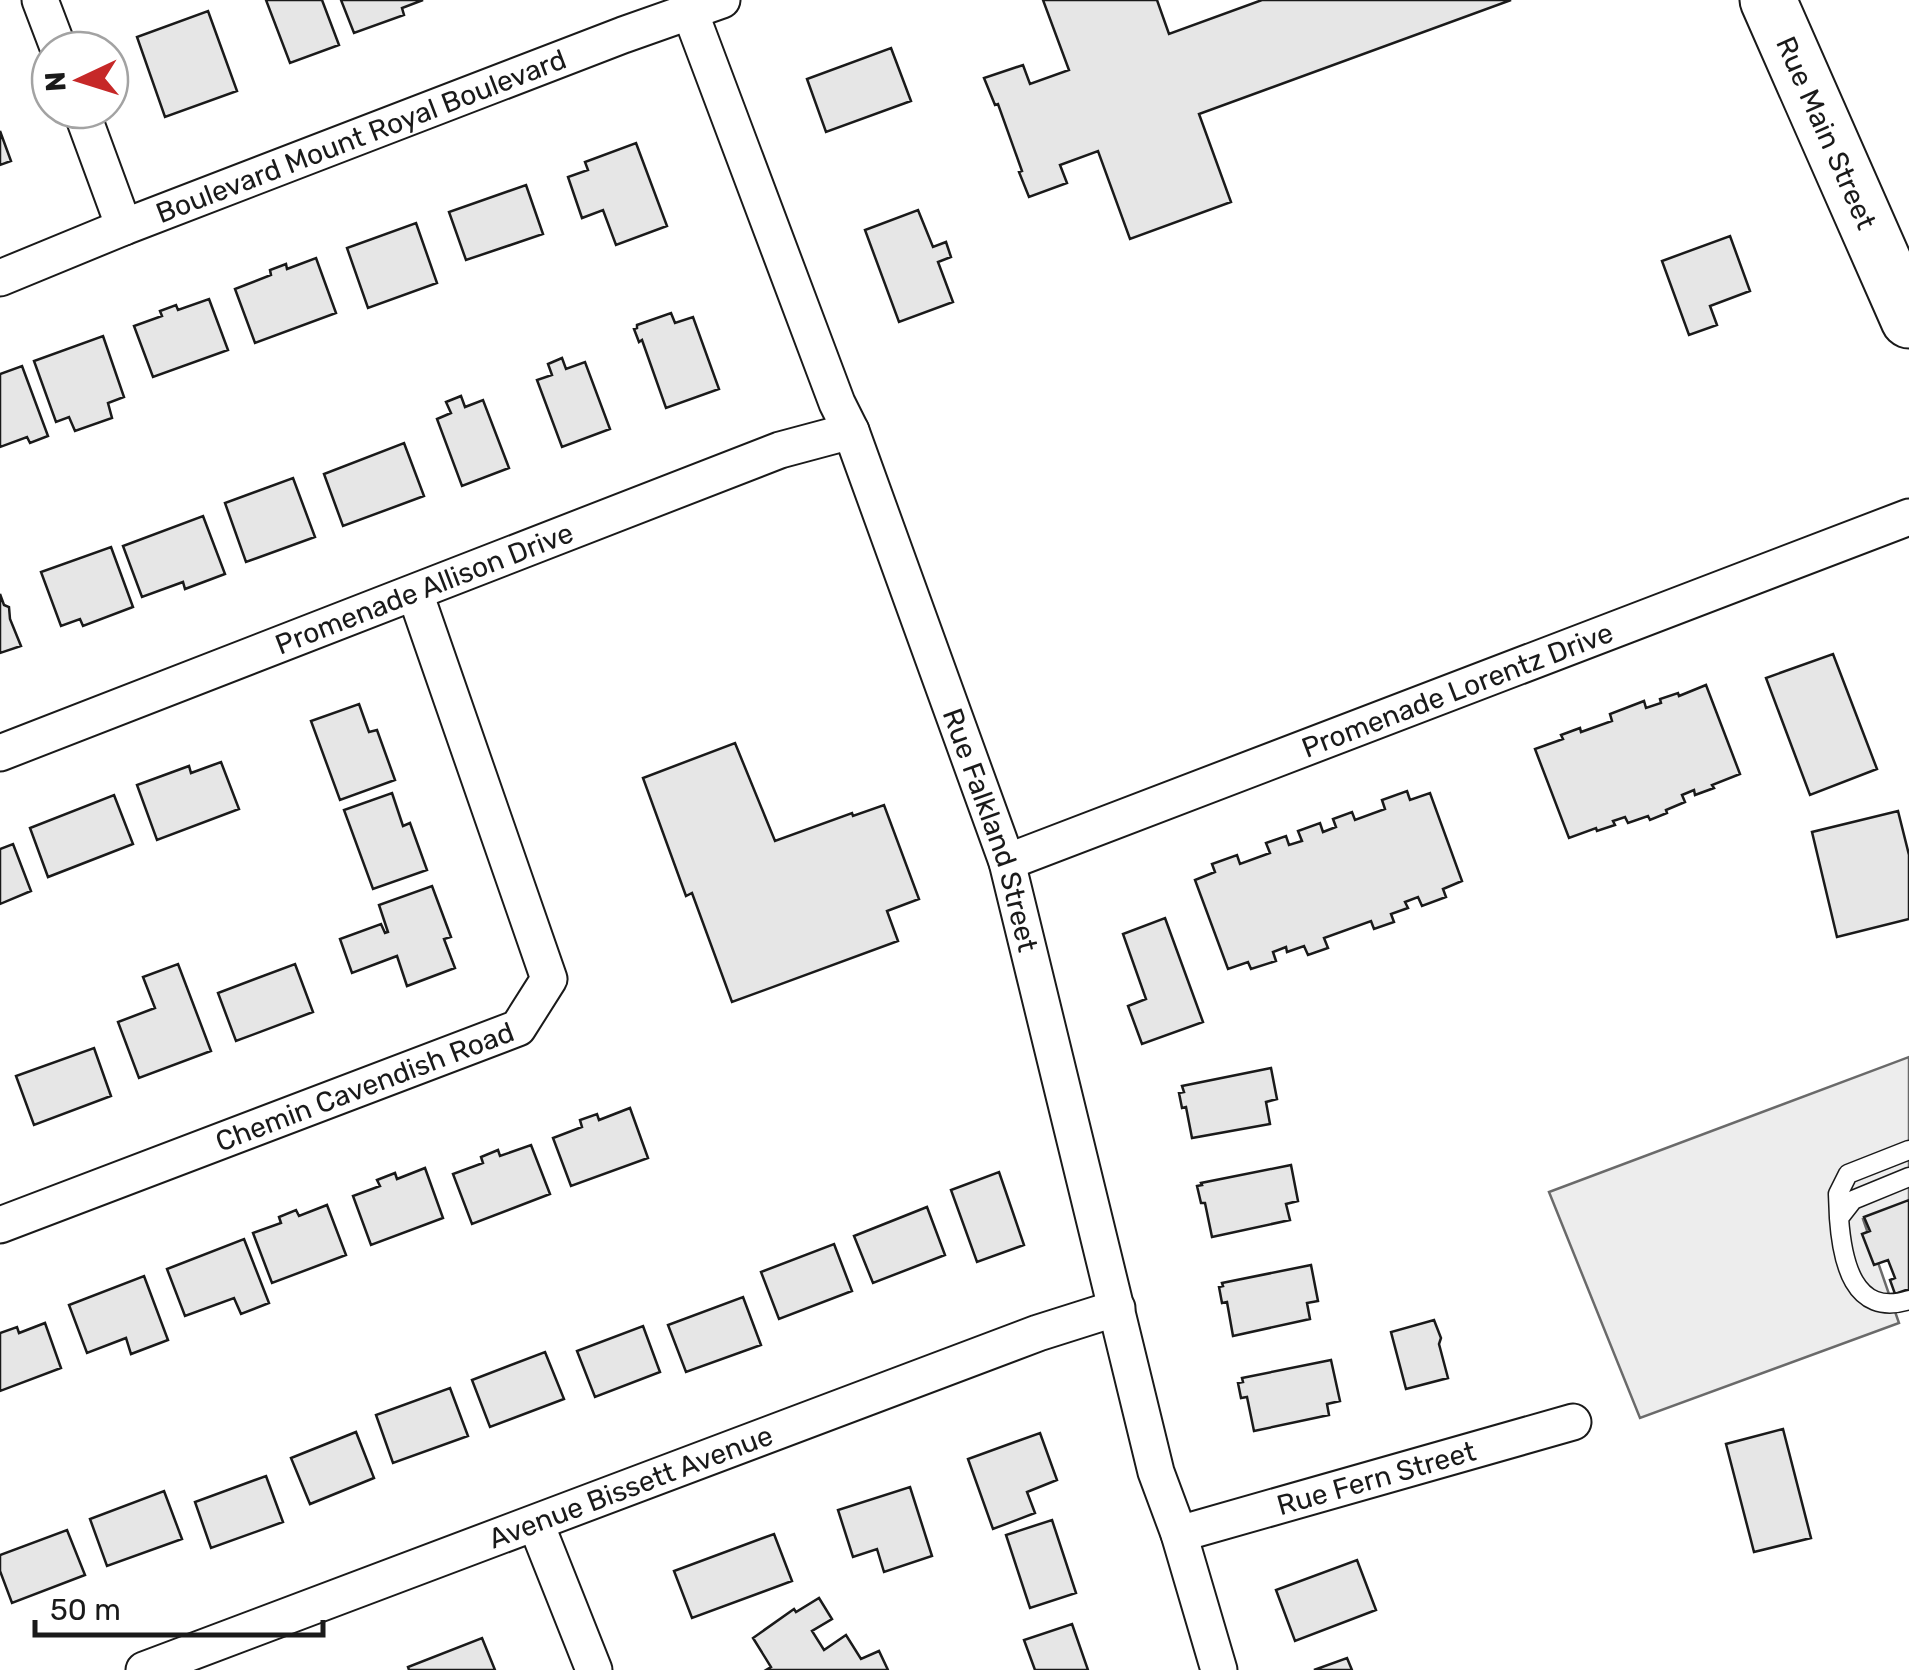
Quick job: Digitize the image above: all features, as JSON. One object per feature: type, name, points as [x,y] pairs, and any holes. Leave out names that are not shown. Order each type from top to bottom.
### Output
[{"type":"main road","name":"Rue Main Street","points":[[1768,0],[1909,320]]},
{"type":"street","points":[[40,0],[51,30]]},
{"type":"street","name":"Boulevard Mount Royal Boulevard","points":[[0,278],[124,227],[706,6]]},
{"type":"street","name":"Rue Falkland Street","points":[[706,6],[836,403],[851,431],[1006,862],[1156,1472],[1179,1534],[1218,1670]]},
{"type":"street","points":[[88,130],[124,227]]},
{"type":"street","name":"Promenade Allison Drive","points":[[0,753],[780,450],[851,431]]},
{"type":"street","name":"Promenade Lorentz Drive","points":[[1006,862],[1909,517]]},
{"type":"street","name":"Chemin Cavendish Road","points":[[0,1225],[518,1028],[549,979],[415,592]]},
{"type":"street","name":"Avenue Bissett Avenue","points":[[144,1670],[1038,1333],[1117,1308]]},
{"type":"street","name":"Rue Fern Street","points":[[1179,1534],[1573,1422]]},
{"type":"street","points":[[536,1524],[594,1670]]},
{"type":"lane","points":[[1909,1150],[1848,1174],[1838,1194],[1840,1244],[1859,1292],[1877,1302],[1909,1300]]},
{"type":"lane","points":[[1838,1218],[1853,1200],[1909,1177]]},
{"type":"shaded area","points":[[1909,1057],[1909,1201],[1863,1219],[1899,1323],[1640,1418],[1549,1192]]},
{"type":"building","points":[[266,0],[322,0],[339,45],[290,63]]},
{"type":"building","points":[[341,0],[423,0],[402,8],[404,15],[354,33]]},
{"type":"building","points":[[1043,0],[1157,0],[1169,34],[1262,0],[1511,0],[1199,114],[1231,202],[1130,239],[1098,151],[1060,165],[1067,183],[1029,197],[998,104],[995,105],[984,78],[1023,65],[1030,84],[1069,70]]},
{"type":"building","points":[[208,11],[237,91],[165,117],[137,37]]},
{"type":"building","points":[[891,48],[911,101],[826,132],[807,79]]},
{"type":"building","points":[[0,131],[11,161],[0,165]]},
{"type":"building","points":[[636,143],[667,226],[616,245],[603,210],[582,218],[568,177],[588,170],[585,162]]},
{"type":"building","points":[[526,185],[543,234],[466,260],[449,212]]},
{"type":"building","points":[[918,210],[933,247],[946,242],[951,257],[938,262],[953,302],[899,322],[865,230]]},
{"type":"building","points":[[416,223],[437,283],[368,308],[347,248]]},
{"type":"building","points":[[1730,236],[1750,291],[1710,306],[1717,325],[1689,335],[1662,261]]},
{"type":"building","points":[[316,258],[336,313],[255,343],[235,289],[271,275],[270,270],[286,264],[287,269]]},
{"type":"building","points":[[209,299],[228,350],[153,377],[134,326],[162,316],[160,311],[176,305],[178,310]]},
{"type":"building","points":[[671,313],[675,323],[693,317],[719,389],[666,408],[642,340],[639,342],[634,329]]},
{"type":"building","points":[[103,336],[124,397],[108,403],[112,418],[75,431],[69,417],[56,422],[34,361]]},
{"type":"building","points":[[562,358],[566,369],[585,362],[610,429],[562,447],[537,380],[552,375],[548,364]]},
{"type":"building","points":[[22,366],[48,436],[30,443],[27,437],[0,447],[0,374]]},
{"type":"building","points":[[461,396],[465,407],[483,400],[509,468],[462,486],[437,419],[451,413],[446,402]]},
{"type":"building","points":[[404,443],[424,496],[343,526],[324,474]]},
{"type":"building","points":[[293,478],[315,537],[246,562],[225,503]]},
{"type":"building","points":[[203,516],[225,574],[185,589],[183,582],[142,597],[123,546]]},
{"type":"building","points":[[111,547],[133,607],[83,626],[80,619],[61,626],[41,572]]},
{"type":"building","points":[[0,594],[9,607],[21,646],[0,653]]},
{"type":"building","points":[[1833,654],[1877,769],[1810,795],[1766,678]]},
{"type":"building","points":[[1706,685],[1740,774],[1695,795],[1694,790],[1682,795],[1685,802],[1650,820],[1648,816],[1628,823],[1625,817],[1613,821],[1615,825],[1569,838],[1535,749],[1580,728],[1581,732],[1612,721],[1610,714],[1644,701],[1646,708],[1661,703],[1660,699]]},
{"type":"building","points":[[359,704],[369,732],[377,730],[395,780],[340,800],[311,721]]},
{"type":"building","points":[[735,743],[775,841],[884,805],[919,899],[887,911],[898,941],[732,1002],[692,893],[686,896],[643,778]]},
{"type":"building","points":[[221,762],[239,809],[157,840],[137,785],[189,766],[191,773]]},
{"type":"building","points":[[1407,791],[1410,800],[1430,793],[1462,881],[1443,889],[1446,897],[1422,906],[1418,897],[1405,902],[1408,908],[1391,914],[1394,922],[1374,929],[1371,921],[1324,938],[1328,948],[1308,955],[1304,946],[1287,952],[1286,947],[1273,952],[1276,961],[1251,969],[1248,962],[1228,969],[1195,880],[1215,872],[1212,864],[1237,855],[1240,864],[1270,853],[1266,843],[1286,836],[1289,845],[1302,841],[1298,831],[1320,823],[1323,832],[1336,827],[1333,819],[1352,812],[1355,820],[1385,809],[1382,800]]},
{"type":"building","points":[[392,793],[403,826],[410,823],[427,870],[373,889],[344,810]]},
{"type":"building","points":[[114,795],[133,844],[48,877],[30,828]]},
{"type":"building","points":[[1898,811],[1909,855],[1909,919],[1837,937],[1812,832]]},
{"type":"building","points":[[13,844],[31,891],[0,904],[0,849]]},
{"type":"building","points":[[432,886],[451,937],[444,939],[455,968],[407,986],[397,956],[352,973],[340,939],[381,924],[388,932],[379,905]]},
{"type":"building","points":[[1165,918],[1203,1022],[1142,1044],[1128,1006],[1146,999],[1123,934]]},
{"type":"building","points":[[178,964],[211,1051],[139,1078],[118,1022],[155,1008],[143,977]]},
{"type":"building","points":[[295,964],[313,1012],[236,1041],[218,993]]},
{"type":"building","points":[[94,1048],[111,1096],[34,1125],[16,1076]]},
{"type":"building","points":[[1271,1068],[1277,1099],[1266,1102],[1270,1124],[1192,1138],[1179,1093],[1184,1092],[1182,1086]]},
{"type":"building","points":[[630,1108],[648,1158],[571,1186],[553,1138],[582,1127],[580,1120],[597,1114],[599,1120]]},
{"type":"building","points":[[531,1145],[550,1194],[472,1224],[453,1174],[483,1163],[481,1157],[498,1150],[500,1156]]},
{"type":"building","points":[[1291,1165],[1298,1201],[1286,1204],[1290,1220],[1212,1237],[1197,1186]]},
{"type":"building","points":[[425,1168],[443,1218],[371,1245],[353,1196],[380,1186],[377,1180],[395,1173],[397,1179]]},
{"type":"building","points":[[999,1172],[1024,1245],[977,1262],[951,1190]]},
{"type":"building","points":[[1909,1200],[1909,1289],[1895,1294],[1890,1280],[1895,1278],[1888,1260],[1874,1265],[1862,1234],[1870,1231],[1864,1217]]},
{"type":"building","points":[[327,1205],[346,1255],[272,1283],[253,1233],[281,1223],[279,1217],[296,1210],[299,1216]]},
{"type":"building","points":[[927,1207],[945,1255],[873,1283],[854,1236]]},
{"type":"building","points":[[244,1239],[269,1303],[241,1314],[234,1298],[185,1316],[167,1269]]},
{"type":"building","points":[[834,1244],[852,1291],[779,1319],[761,1272]]},
{"type":"building","points":[[1311,1265],[1318,1301],[1307,1303],[1310,1319],[1233,1336],[1227,1302],[1222,1303],[1222,1283]]},
{"type":"building","points":[[144,1276],[168,1340],[131,1354],[126,1338],[87,1353],[69,1305]]},
{"type":"building","points":[[743,1297],[761,1345],[686,1372],[668,1325]]},
{"type":"building","points":[[1434,1320],[1448,1378],[1406,1389],[1391,1332]]},
{"type":"building","points":[[45,1323],[61,1368],[0,1391],[0,1333],[17,1327],[19,1333]]},
{"type":"building","points":[[643,1326],[660,1372],[595,1397],[577,1351]]},
{"type":"building","points":[[545,1352],[564,1399],[490,1427],[472,1380]]},
{"type":"building","points":[[1331,1360],[1340,1401],[1327,1404],[1329,1415],[1254,1431],[1247,1397],[1241,1398],[1238,1383],[1243,1382],[1242,1378]]},
{"type":"building","points":[[450,1388],[468,1436],[393,1463],[376,1415]]},
{"type":"building","points":[[1783,1429],[1811,1538],[1754,1552],[1726,1444]]},
{"type":"building","points":[[356,1432],[374,1478],[310,1504],[291,1458]]},
{"type":"building","points":[[1040,1433],[1057,1480],[1027,1492],[1035,1513],[993,1529],[968,1459]]},
{"type":"building","points":[[266,1476],[283,1522],[211,1548],[195,1502]]},
{"type":"building","points":[[910,1487],[932,1556],[884,1572],[877,1549],[853,1557],[838,1510]]},
{"type":"building","points":[[164,1491],[182,1539],[107,1566],[90,1519]]},
{"type":"building","points":[[1052,1520],[1076,1593],[1030,1608],[1006,1535]]},
{"type":"building","points":[[67,1530],[85,1575],[12,1603],[0,1571],[0,1555]]},
{"type":"building","points":[[774,1534],[792,1581],[692,1618],[674,1571]]},
{"type":"building","points":[[1357,1560],[1376,1610],[1295,1641],[1276,1590]]},
{"type":"building","points":[[819,1598],[832,1619],[812,1631],[824,1650],[846,1635],[861,1659],[879,1651],[888,1670],[766,1670],[771,1667],[753,1638],[794,1609],[796,1612]]},
{"type":"building","points":[[1072,1624],[1088,1670],[1035,1670],[1024,1640]]},
{"type":"building","points":[[482,1638],[495,1670],[409,1670],[408,1667]]},
{"type":"building","points":[[1347,1658],[1352,1670],[1314,1670]]}]
